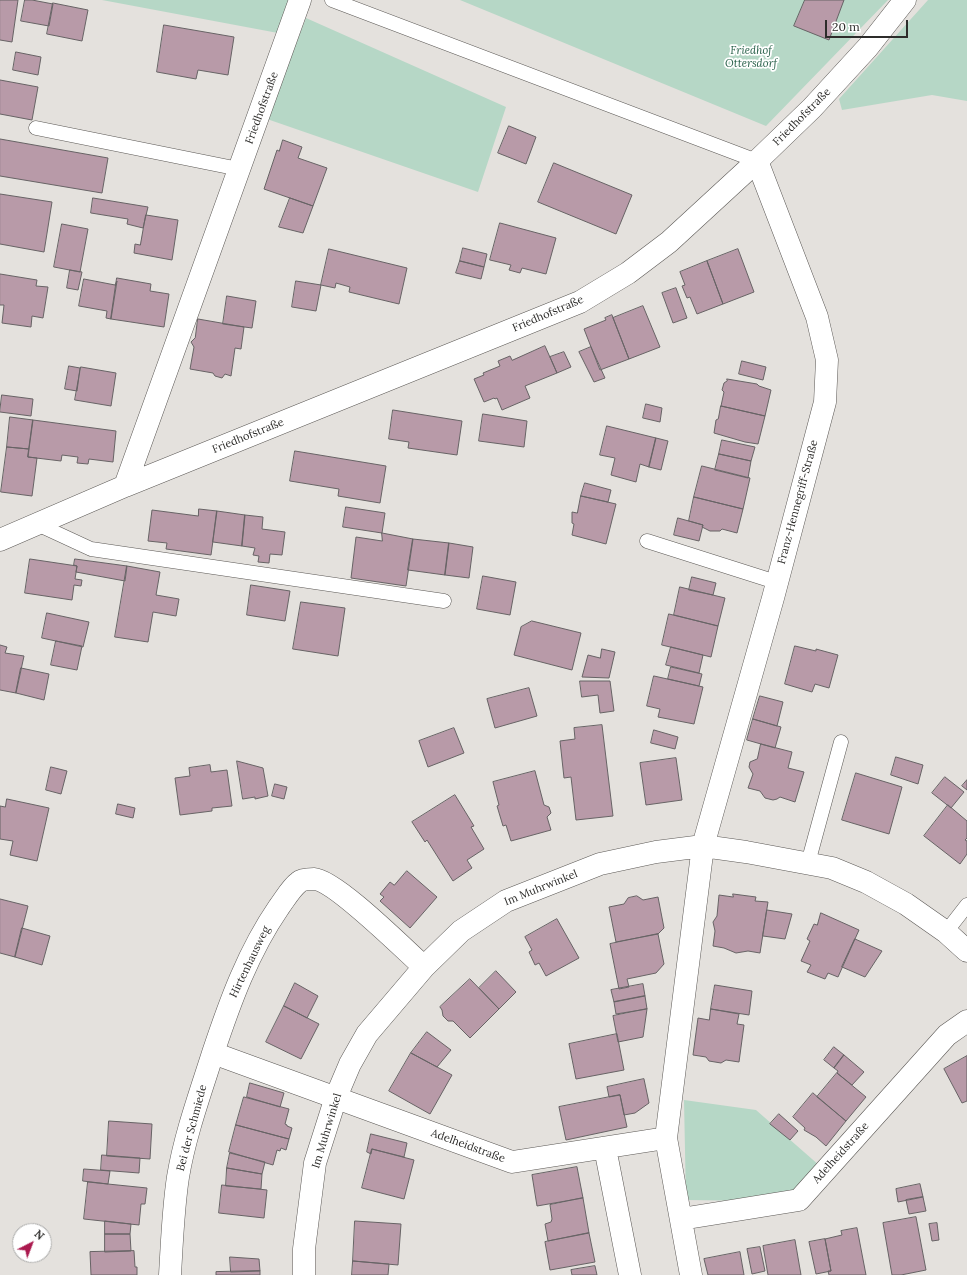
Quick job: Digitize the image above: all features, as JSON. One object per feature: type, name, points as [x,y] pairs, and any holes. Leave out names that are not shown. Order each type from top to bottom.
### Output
[{"type":"street","name":"Friedhofstraße","points":[[125,486],[300,0]]},
{"type":"street","name":"Friedhofstraße","points":[[0,540],[125,486],[580,302],[628,273],[669,242],[757,162],[812,108],[868,47],[905,0]]},
{"type":"street","name":"Franz-Hennegriff-Straße","points":[[703,846],[825,402],[827,360],[817,317],[757,162]]},
{"type":"street","name":"Im Muhrwinkel","points":[[304,1275],[304,1249],[315,1163],[336,1097],[350,1064],[367,1034],[424,967],[461,931],[506,901],[600,864],[656,852],[703,846],[753,853],[832,868],[866,882],[906,904],[946,932],[967,951]]},
{"type":"street","points":[[691,1275],[666,1138],[703,846]]},
{"type":"street","name":"Hirtenhausweg","points":[[214,1053],[230,1005],[246,965],[259,938],[290,891],[300,881],[315,879],[330,885],[348,898],[424,967]]},
{"type":"street","name":"Adelheidstraße","points":[[681,1219],[799,1200],[947,1035],[967,1021]]},
{"type":"street","points":[[214,1053],[336,1097]]},
{"type":"street","name":"Bei der Schmiede","points":[[170,1275],[173,1220],[178,1177],[187,1136],[214,1053]]},
{"type":"street","name":"Adelheidstraße","points":[[336,1097],[512,1162],[666,1138]]},
{"type":"street","points":[[605,1148],[630,1275]]},
{"type":"lane","points":[[332,0],[757,162]]},
{"type":"lane","points":[[36,128],[239,169]]},
{"type":"lane","points":[[37,524],[91,549],[444,601]]},
{"type":"lane","points":[[647,541],[776,582]]},
{"type":"lane","points":[[808,863],[841,742]]},
{"type":"lane","points":[[946,932],[967,905]]},
{"type":"green space","points":[[102,0],[291,0],[278,33]]},
{"type":"green space","name":"Friedhof Ottersdorf","points":[[460,0],[888,0],[766,126]]},
{"type":"green space","points":[[928,0],[967,0],[967,101],[932,95],[842,110],[839,99]]},
{"type":"green space","points":[[306,18],[506,107],[478,192],[267,119]]},
{"type":"green space","points":[[684,1100],[756,1110],[820,1166],[794,1192],[764,1201],[686,1200]]},
{"type":"building","points":[[0,0],[18,0],[12,42],[0,40]]},
{"type":"building","points":[[25,0],[53,4],[49,26],[21,21]]},
{"type":"building","points":[[805,0],[844,0],[829,40],[794,26]]},
{"type":"building","points":[[53,3],[88,10],[82,41],[47,34]]},
{"type":"building","points":[[164,25],[234,37],[228,75],[198,70],[196,79],[157,72]]},
{"type":"building","points":[[16,52],[41,57],[38,75],[13,70]]},
{"type":"building","points":[[0,80],[38,87],[32,120],[0,114]]},
{"type":"building","points":[[509,126],[536,137],[526,164],[498,153]]},
{"type":"building","points":[[0,139],[108,158],[102,193],[0,176]]},
{"type":"building","points":[[283,140],[302,147],[298,158],[327,168],[313,206],[264,189],[277,150],[279,151]]},
{"type":"building","points":[[554,163],[632,195],[616,234],[538,202]]},
{"type":"building","points":[[0,194],[52,202],[44,252],[0,244]]},
{"type":"building","points":[[93,198],[148,207],[143,228],[127,224],[128,219],[91,213]]},
{"type":"building","points":[[290,198],[313,206],[303,233],[279,227]]},
{"type":"building","points":[[146,215],[178,220],[172,260],[134,253],[135,244],[140,245]]},
{"type":"building","points":[[500,223],[556,238],[546,274],[522,268],[520,273],[509,270],[511,265],[490,260]]},
{"type":"building","points":[[62,224],[88,229],[80,272],[54,267]]},
{"type":"building","points":[[463,248],[487,254],[484,267],[460,261]]},
{"type":"building","points":[[329,249],[407,268],[399,304],[349,292],[350,287],[336,283],[335,288],[321,285]]},
{"type":"building","points":[[738,249],[754,292],[723,304],[707,261]]},
{"type":"building","points":[[460,261],[484,267],[481,279],[456,273]]},
{"type":"building","points":[[707,261],[723,304],[697,314],[690,297],[687,298],[682,286],[685,285],[680,272]]},
{"type":"building","points":[[70,270],[82,272],[78,290],[67,288]]},
{"type":"building","points":[[0,274],[37,280],[36,286],[48,287],[43,318],[32,316],[31,327],[2,323],[4,305],[0,305]]},
{"type":"building","points":[[117,278],[151,284],[150,291],[169,294],[164,327],[111,319]]},
{"type":"building","points":[[84,279],[115,285],[117,281],[111,319],[106,318],[107,311],[79,306]]},
{"type":"building","points":[[296,281],[321,285],[316,311],[292,307]]},
{"type":"building","points":[[676,288],[687,318],[673,323],[662,293]]},
{"type":"building","points":[[227,296],[256,301],[252,328],[223,324]]},
{"type":"building","points":[[643,306],[660,347],[629,359],[613,318]]},
{"type":"building","points":[[612,315],[629,359],[600,370],[584,329],[606,320],[605,318]]},
{"type":"building","points":[[198,319],[244,327],[241,349],[235,348],[231,376],[225,374],[222,378],[215,376],[213,373],[190,369],[194,347],[191,342],[195,338]]},
{"type":"building","points":[[545,346],[557,373],[525,386],[530,398],[502,410],[497,398],[484,402],[474,379],[484,375],[483,373],[500,366],[498,361],[510,356],[512,360]]},
{"type":"building","points":[[591,347],[605,378],[594,382],[579,352]]},
{"type":"building","points":[[564,352],[571,367],[557,373],[550,357]]},
{"type":"building","points":[[742,361],[766,367],[763,380],[739,374]]},
{"type":"building","points":[[69,366],[80,368],[77,391],[65,389]]},
{"type":"building","points":[[81,367],[116,373],[111,406],[75,400]]},
{"type":"building","points":[[727,379],[757,384],[771,390],[765,416],[721,406],[724,392],[722,390]]},
{"type":"building","points":[[2,395],[33,399],[31,416],[0,412]]},
{"type":"building","points":[[646,404],[662,408],[660,422],[643,418]]},
{"type":"building","points":[[721,406],[765,416],[758,444],[745,442],[714,433],[716,420],[718,419]]},
{"type":"building","points":[[393,410],[462,421],[457,455],[408,448],[409,442],[389,439]]},
{"type":"building","points":[[483,414],[527,421],[524,447],[479,441]]},
{"type":"building","points":[[10,417],[33,420],[29,449],[7,447]]},
{"type":"building","points":[[33,420],[116,431],[113,462],[89,459],[88,464],[77,463],[78,457],[62,455],[61,461],[28,457]]},
{"type":"building","points":[[607,426],[656,438],[649,467],[640,464],[636,482],[611,475],[615,458],[600,455]]},
{"type":"building","points":[[656,438],[668,441],[661,470],[649,467]]},
{"type":"building","points":[[722,440],[755,447],[751,461],[719,454]]},
{"type":"building","points":[[7,447],[29,449],[28,457],[37,458],[32,496],[1,492]]},
{"type":"building","points":[[295,451],[386,466],[380,503],[338,496],[339,489],[290,481]]},
{"type":"building","points":[[719,454],[751,461],[748,478],[715,470]]},
{"type":"building","points":[[702,466],[750,478],[743,509],[694,497]]},
{"type":"building","points":[[585,483],[611,490],[608,502],[581,496]]},
{"type":"building","points":[[581,496],[616,504],[606,544],[572,535],[574,524],[572,523],[572,512],[577,513]]},
{"type":"building","points":[[694,497],[743,509],[737,533],[722,529],[720,531],[710,531],[702,527],[703,525],[689,521]]},
{"type":"building","points":[[346,507],[385,513],[382,533],[343,527]]},
{"type":"building","points":[[199,509],[217,511],[211,555],[166,549],[167,543],[148,541],[152,510],[198,516]]},
{"type":"building","points":[[217,511],[245,515],[242,546],[213,542]]},
{"type":"building","points":[[245,515],[263,517],[262,529],[285,532],[282,555],[270,554],[269,563],[258,562],[259,556],[253,555],[255,548],[242,546]]},
{"type":"building","points":[[678,518],[703,525],[699,541],[674,535]]},
{"type":"building","points":[[382,533],[413,539],[406,586],[351,578],[356,537],[382,541]]},
{"type":"building","points":[[413,539],[449,543],[445,575],[408,570]]},
{"type":"building","points":[[449,543],[473,547],[469,578],[445,575]]},
{"type":"building","points":[[30,559],[77,566],[75,579],[82,580],[81,586],[74,585],[72,600],[25,593]]},
{"type":"building","points":[[75,559],[127,566],[125,581],[76,572],[77,566],[74,565]]},
{"type":"building","points":[[127,566],[160,572],[156,595],[179,599],[176,616],[153,612],[148,642],[115,637]]},
{"type":"building","points":[[483,576],[516,582],[510,615],[477,609]]},
{"type":"building","points":[[692,577],[716,583],[713,595],[689,590]]},
{"type":"building","points":[[251,585],[290,591],[285,621],[247,615]]},
{"type":"building","points":[[680,587],[725,598],[718,626],[674,615]]},
{"type":"building","points":[[301,602],[345,608],[338,656],[293,649]]},
{"type":"building","points":[[47,613],[89,622],[83,647],[42,638]]},
{"type":"building","points":[[669,614],[718,626],[711,657],[662,645]]},
{"type":"building","points":[[532,621],[581,633],[572,670],[514,655],[521,627]]},
{"type":"building","points":[[56,641],[82,646],[77,670],[51,665]]},
{"type":"building","points":[[0,645],[7,647],[5,653],[24,656],[16,693],[0,690]]},
{"type":"building","points":[[795,646],[816,651],[816,649],[838,655],[829,688],[815,684],[812,692],[785,684]]},
{"type":"building","points":[[671,647],[703,655],[699,673],[666,665]]},
{"type":"building","points":[[602,649],[615,652],[609,678],[582,677],[588,655],[600,658]]},
{"type":"building","points":[[671,667],[702,674],[699,686],[668,679]]},
{"type":"building","points":[[21,668],[49,674],[44,700],[16,693]]},
{"type":"building","points":[[654,676],[703,687],[694,724],[658,717],[660,709],[647,706]]},
{"type":"building","points":[[580,681],[610,681],[614,711],[600,713],[598,695],[582,697]]},
{"type":"building","points":[[529,688],[537,716],[495,728],[487,699]]},
{"type":"building","points":[[760,696],[783,702],[777,726],[753,719]]},
{"type":"building","points":[[753,719],[781,727],[775,748],[747,740]]},
{"type":"building","points":[[602,725],[613,816],[576,820],[571,777],[564,778],[560,741],[575,739],[574,728]]},
{"type":"building","points":[[454,728],[464,753],[428,767],[419,741]]},
{"type":"building","points":[[654,730],[678,737],[675,749],[651,743]]},
{"type":"building","points":[[761,744],[792,752],[788,768],[804,772],[795,802],[780,797],[773,800],[765,798],[760,791],[748,788],[753,774],[749,767],[750,762],[757,759]]},
{"type":"building","points":[[896,757],[923,765],[918,784],[891,775]]},
{"type":"building","points":[[676,758],[682,800],[646,805],[640,763]]},
{"type":"building","points":[[237,761],[263,768],[268,796],[255,799],[255,797],[243,799]]},
{"type":"building","points":[[210,765],[211,772],[227,770],[232,806],[212,808],[212,811],[180,815],[175,778],[190,776],[189,768]]},
{"type":"building","points":[[51,767],[67,771],[61,794],[46,790]]},
{"type":"building","points":[[535,771],[544,805],[549,807],[551,813],[547,817],[551,830],[511,841],[506,825],[503,826],[497,806],[499,805],[493,782]]},
{"type":"building","points":[[856,773],[902,787],[889,834],[842,820]]},
{"type":"building","points":[[945,777],[964,792],[951,808],[932,793]]},
{"type":"building","points":[[967,780],[967,790],[962,786]]},
{"type":"building","points":[[275,784],[287,787],[284,799],[272,796]]},
{"type":"building","points":[[455,795],[474,826],[471,827],[484,849],[467,860],[472,868],[453,881],[427,840],[425,842],[412,822]]},
{"type":"building","points":[[7,799],[49,808],[37,861],[10,855],[13,841],[0,839],[0,806],[5,807]]},
{"type":"building","points":[[118,804],[135,808],[133,818],[116,814]]},
{"type":"building","points":[[948,805],[967,821],[967,838],[965,840],[967,841],[967,854],[960,864],[924,836]]},
{"type":"building","points":[[407,871],[437,897],[410,928],[380,901],[384,897],[380,894],[390,882],[394,885]]},
{"type":"building","points":[[733,894],[756,897],[755,901],[768,902],[760,953],[748,951],[736,953],[724,948],[713,946],[715,931],[713,922],[717,916],[719,895],[733,897]]},
{"type":"building","points":[[637,896],[643,900],[658,897],[664,928],[658,934],[616,942],[609,907],[624,904],[628,898]]},
{"type":"building","points":[[0,899],[28,906],[15,957],[0,953]]},
{"type":"building","points":[[767,910],[792,914],[785,939],[763,936]]},
{"type":"building","points":[[821,913],[859,930],[838,977],[828,973],[825,979],[807,972],[811,965],[801,961],[810,941],[807,939],[814,924],[817,925]]},
{"type":"building","points":[[557,919],[579,958],[546,976],[539,963],[535,965],[529,952],[532,950],[525,937]]},
{"type":"building","points":[[22,928],[50,936],[42,965],[15,957]]},
{"type":"building","points":[[658,934],[664,964],[656,973],[627,979],[629,987],[619,989],[610,944]]},
{"type":"building","points":[[855,939],[882,951],[865,977],[842,967]]},
{"type":"building","points":[[496,971],[516,992],[499,1009],[479,988]]},
{"type":"building","points":[[470,979],[499,1009],[470,1038],[453,1021],[448,1021],[443,1016],[440,1007]]},
{"type":"building","points":[[295,983],[318,996],[307,1018],[284,1006]]},
{"type":"building","points":[[643,984],[645,996],[614,1002],[611,990]]},
{"type":"building","points":[[715,985],[752,991],[749,1015],[711,1009]]},
{"type":"building","points":[[645,996],[647,1009],[616,1014],[614,1002]]},
{"type":"building","points":[[284,1006],[319,1024],[301,1059],[266,1042]]},
{"type":"building","points":[[647,1009],[643,1037],[618,1042],[613,1016]]},
{"type":"building","points":[[711,1009],[739,1014],[737,1024],[744,1025],[739,1062],[726,1060],[721,1063],[709,1061],[706,1057],[693,1055],[698,1018],[709,1020]]},
{"type":"building","points":[[427,1032],[451,1050],[437,1067],[411,1053]]},
{"type":"building","points":[[617,1034],[624,1070],[576,1079],[569,1044]]},
{"type":"building","points":[[834,1047],[844,1055],[834,1068],[824,1060]]},
{"type":"building","points":[[411,1053],[452,1075],[430,1114],[389,1091]]},
{"type":"building","points":[[844,1055],[864,1072],[852,1085],[837,1073],[838,1071],[834,1068]]},
{"type":"building","points":[[967,1056],[967,1101],[962,1103],[944,1069]]},
{"type":"building","points":[[837,1073],[866,1097],[846,1121],[817,1097]]},
{"type":"building","points":[[644,1079],[649,1103],[635,1113],[624,1115],[620,1095],[609,1097],[607,1087]]},
{"type":"building","points":[[250,1083],[284,1093],[280,1107],[247,1097]]},
{"type":"building","points":[[813,1093],[846,1121],[826,1146],[816,1137],[804,1130],[805,1128],[793,1117]]},
{"type":"building","points":[[620,1095],[627,1127],[566,1140],[559,1107]]},
{"type":"building","points":[[244,1097],[289,1109],[285,1124],[292,1128],[289,1139],[236,1125]]},
{"type":"building","points":[[779,1114],[798,1131],[790,1140],[770,1124]]},
{"type":"building","points":[[109,1121],[152,1124],[150,1159],[107,1156]]},
{"type":"building","points":[[236,1125],[289,1139],[286,1150],[281,1148],[280,1151],[277,1150],[273,1165],[229,1152]]},
{"type":"building","points":[[371,1134],[407,1143],[404,1157],[372,1149],[371,1154],[367,1152]]},
{"type":"building","points":[[372,1149],[414,1160],[404,1199],[362,1188]]},
{"type":"building","points":[[230,1153],[265,1162],[262,1174],[227,1168]]},
{"type":"building","points":[[102,1155],[140,1158],[139,1173],[101,1170]]},
{"type":"building","points":[[577,1167],[583,1198],[537,1206],[532,1175]]},
{"type":"building","points":[[227,1168],[262,1174],[261,1189],[226,1186]]},
{"type":"building","points":[[84,1169],[110,1171],[108,1184],[83,1181]]},
{"type":"building","points":[[88,1182],[147,1188],[145,1204],[141,1204],[139,1225],[84,1219]]},
{"type":"building","points":[[920,1184],[923,1197],[898,1202],[896,1189]]},
{"type":"building","points":[[222,1185],[267,1190],[264,1218],[219,1213]]},
{"type":"building","points":[[923,1197],[926,1211],[909,1214],[906,1200]]},
{"type":"building","points":[[583,1198],[589,1233],[548,1241],[545,1224],[551,1222],[552,1219],[550,1205]]},
{"type":"building","points":[[916,1217],[926,1270],[901,1275],[892,1275],[883,1223]]},
{"type":"building","points":[[105,1221],[131,1224],[130,1234],[105,1234]]},
{"type":"building","points":[[355,1221],[401,1224],[398,1265],[353,1261]]},
{"type":"building","points":[[937,1223],[939,1240],[932,1241],[929,1224]]},
{"type":"building","points":[[857,1228],[866,1275],[829,1275],[828,1271],[831,1271],[825,1239],[842,1235],[841,1231]]},
{"type":"building","points":[[589,1233],[595,1262],[550,1270],[545,1242]]},
{"type":"building","points":[[105,1234],[130,1234],[131,1251],[105,1252]]},
{"type":"building","points":[[825,1239],[831,1271],[816,1274],[809,1242]]},
{"type":"building","points":[[795,1240],[801,1275],[768,1275],[763,1246]]},
{"type":"building","points":[[760,1247],[765,1271],[752,1274],[747,1249]]},
{"type":"building","points":[[134,1251],[137,1275],[91,1275],[90,1252]]},
{"type":"building","points":[[740,1252],[744,1275],[708,1275],[704,1259]]},
{"type":"building","points":[[230,1257],[259,1259],[260,1271],[231,1272]]},
{"type":"building","points":[[353,1261],[389,1264],[388,1275],[352,1275]]},
{"type":"building","points":[[595,1266],[597,1275],[572,1275],[571,1270]]},
{"type":"building","points":[[260,1271],[260,1275],[216,1275],[216,1272]]}]
